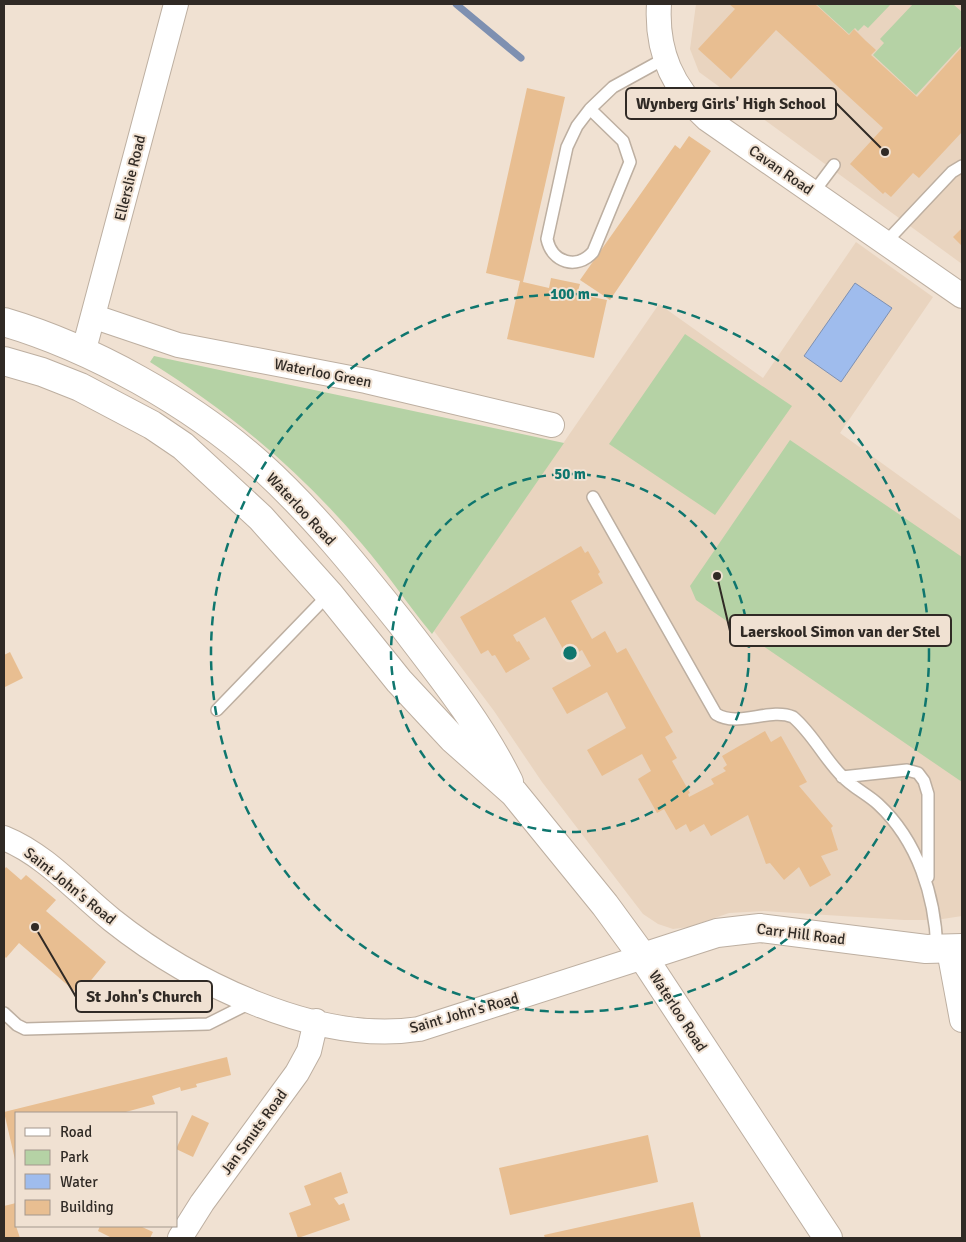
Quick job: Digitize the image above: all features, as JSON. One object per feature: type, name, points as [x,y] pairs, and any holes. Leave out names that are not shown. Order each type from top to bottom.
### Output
[{"type":"main road","name":"Waterloo Road","points":[[4,322],[46,334],[125,372],[197,416],[260,465],[298,502],[369,584],[423,652],[487,741],[514,793]]},
{"type":"main road","name":"Waterloo Road","points":[[4,361],[42,372],[80,387],[152,425],[183,446],[261,518],[329,594],[399,681],[453,739],[514,793],[605,905],[642,957],[828,1238]]},
{"type":"main road","name":"Carr Hill Road","points":[[642,957],[717,933],[760,928],[949,949]]},
{"type":"street","name":"Ellerslie Road","points":[[84,353],[176,4]]},
{"type":"street","name":"Cavan Road","points":[[659,4],[658,21],[664,60],[681,92],[707,119],[962,296]]},
{"type":"street","name":"Waterloo Green","points":[[95,317],[178,345],[366,381],[552,425]]},
{"type":"street","name":"Saint John's Road","points":[[4,838],[31,852],[113,921],[161,953],[218,987],[252,1002],[351,1030],[374,1032],[419,1029],[642,957]]},
{"type":"street","points":[[949,949],[962,1020]]},
{"type":"street","name":"Jan Smuts Road","points":[[180,1238],[202,1202],[297,1073],[309,1051],[316,1021]]},
{"type":"lane","points":[[590,109],[623,141],[630,162],[593,252],[588,258],[573,263],[558,258],[553,253],[549,247],[548,232],[567,147],[577,126],[590,109],[613,87],[664,60]]},
{"type":"lane","points":[[813,193],[834,165]]},
{"type":"lane","points":[[885,243],[952,172],[962,166]]},
{"type":"lane","points":[[594,497],[716,714],[726,718],[782,714],[793,717],[842,777],[879,805],[895,823],[916,857],[928,886],[936,925],[949,949]]},
{"type":"lane","points":[[217,710],[329,594]]},
{"type":"lane","points":[[842,777],[907,770],[918,773],[924,781],[928,794],[928,886]]},
{"type":"lane","points":[[4,1013],[17,1025],[25,1029],[182,1026],[208,1024],[252,1002]]},
{"type":"shaded area","points":[[696,4],[962,4],[962,264],[699,72],[690,49]]},
{"type":"shaded area","points":[[856,242],[933,297],[840,433],[962,521],[962,916],[936,920],[904,920],[764,911],[729,913],[689,927],[673,929],[658,924],[643,914],[542,782],[494,711],[434,631],[659,304],[763,378]]},
{"type":"green space","points":[[816,4],[891,4],[868,28],[864,25],[858,31],[855,28],[849,34]]},
{"type":"green space","points":[[913,4],[953,4],[962,12],[962,45],[916,95],[873,55],[884,43],[880,39]]},
{"type":"green space","points":[[685,334],[792,406],[715,515],[609,444]]},
{"type":"green space","points":[[154,356],[564,443],[432,634],[371,555],[315,492],[237,423],[150,362]]},
{"type":"green space","points":[[790,440],[962,557],[962,782],[696,600],[690,586]]},
{"type":"water","points":[[855,283],[892,308],[841,382],[804,356]]},
{"type":"building","points":[[729,4],[815,4],[849,35],[854,29],[876,50],[871,55],[917,97],[962,47],[962,132],[919,178],[913,173],[891,197],[885,192],[883,194],[850,164],[883,128],[776,30],[731,79],[698,49],[735,9]]},
{"type":"building","points":[[527,88],[565,97],[523,282],[549,288],[551,278],[580,284],[577,294],[607,300],[594,358],[507,339],[520,281],[486,273]]},
{"type":"building","points":[[689,136],[711,151],[610,300],[580,280],[675,145],[680,149]]},
{"type":"building","points":[[962,228],[962,246],[953,237]]},
{"type":"building","points":[[581,546],[585,553],[588,551],[600,572],[598,574],[603,583],[571,601],[592,639],[605,631],[617,653],[626,648],[673,732],[665,737],[677,758],[672,761],[690,793],[688,794],[689,797],[714,784],[711,779],[726,771],[723,768],[727,765],[722,756],[765,731],[771,742],[781,736],[807,782],[799,786],[833,826],[831,828],[838,850],[821,856],[831,875],[810,887],[799,867],[784,880],[770,863],[766,864],[748,815],[711,836],[704,824],[690,832],[686,824],[676,830],[664,809],[657,813],[638,779],[651,771],[642,754],[602,776],[587,750],[626,728],[607,692],[567,714],[552,688],[591,666],[582,650],[568,658],[545,617],[513,635],[530,659],[506,673],[495,655],[492,656],[488,650],[481,654],[460,617]]},
{"type":"building","points":[[10,652],[23,678],[5,687],[4,655]]},
{"type":"building","points":[[6,867],[21,880],[26,875],[56,900],[46,911],[106,962],[79,995],[19,943],[6,958],[4,956],[4,870]]},
{"type":"building","points":[[227,1057],[231,1075],[196,1084],[197,1087],[181,1091],[180,1087],[152,1096],[155,1104],[126,1112],[15,1112],[15,1160],[4,1112]]},
{"type":"building","points":[[192,1115],[209,1123],[193,1157],[178,1150],[178,1145]]},
{"type":"building","points":[[648,1135],[658,1182],[510,1215],[499,1168]]},
{"type":"building","points":[[341,1172],[348,1193],[334,1198],[339,1205],[344,1203],[350,1220],[298,1238],[289,1213],[311,1205],[304,1186]]},
{"type":"building","points":[[693,1202],[701,1238],[545,1238],[544,1235]]},
{"type":"building","points":[[15,1203],[15,1227],[20,1238],[4,1238],[4,1206]]},
{"type":"building","points":[[100,1227],[142,1227],[153,1232],[150,1238],[112,1238],[98,1231]]},
{"type":"waterway","points":[[456,4],[521,58]]},
{"type":"place","name":"Wynberg Girls' High School","points":[[885,152]]},
{"type":"place","name":"Laerskool Simon van der Stel","points":[[717,576]]},
{"type":"place","name":"St John's Church","points":[[35,927]]}]
